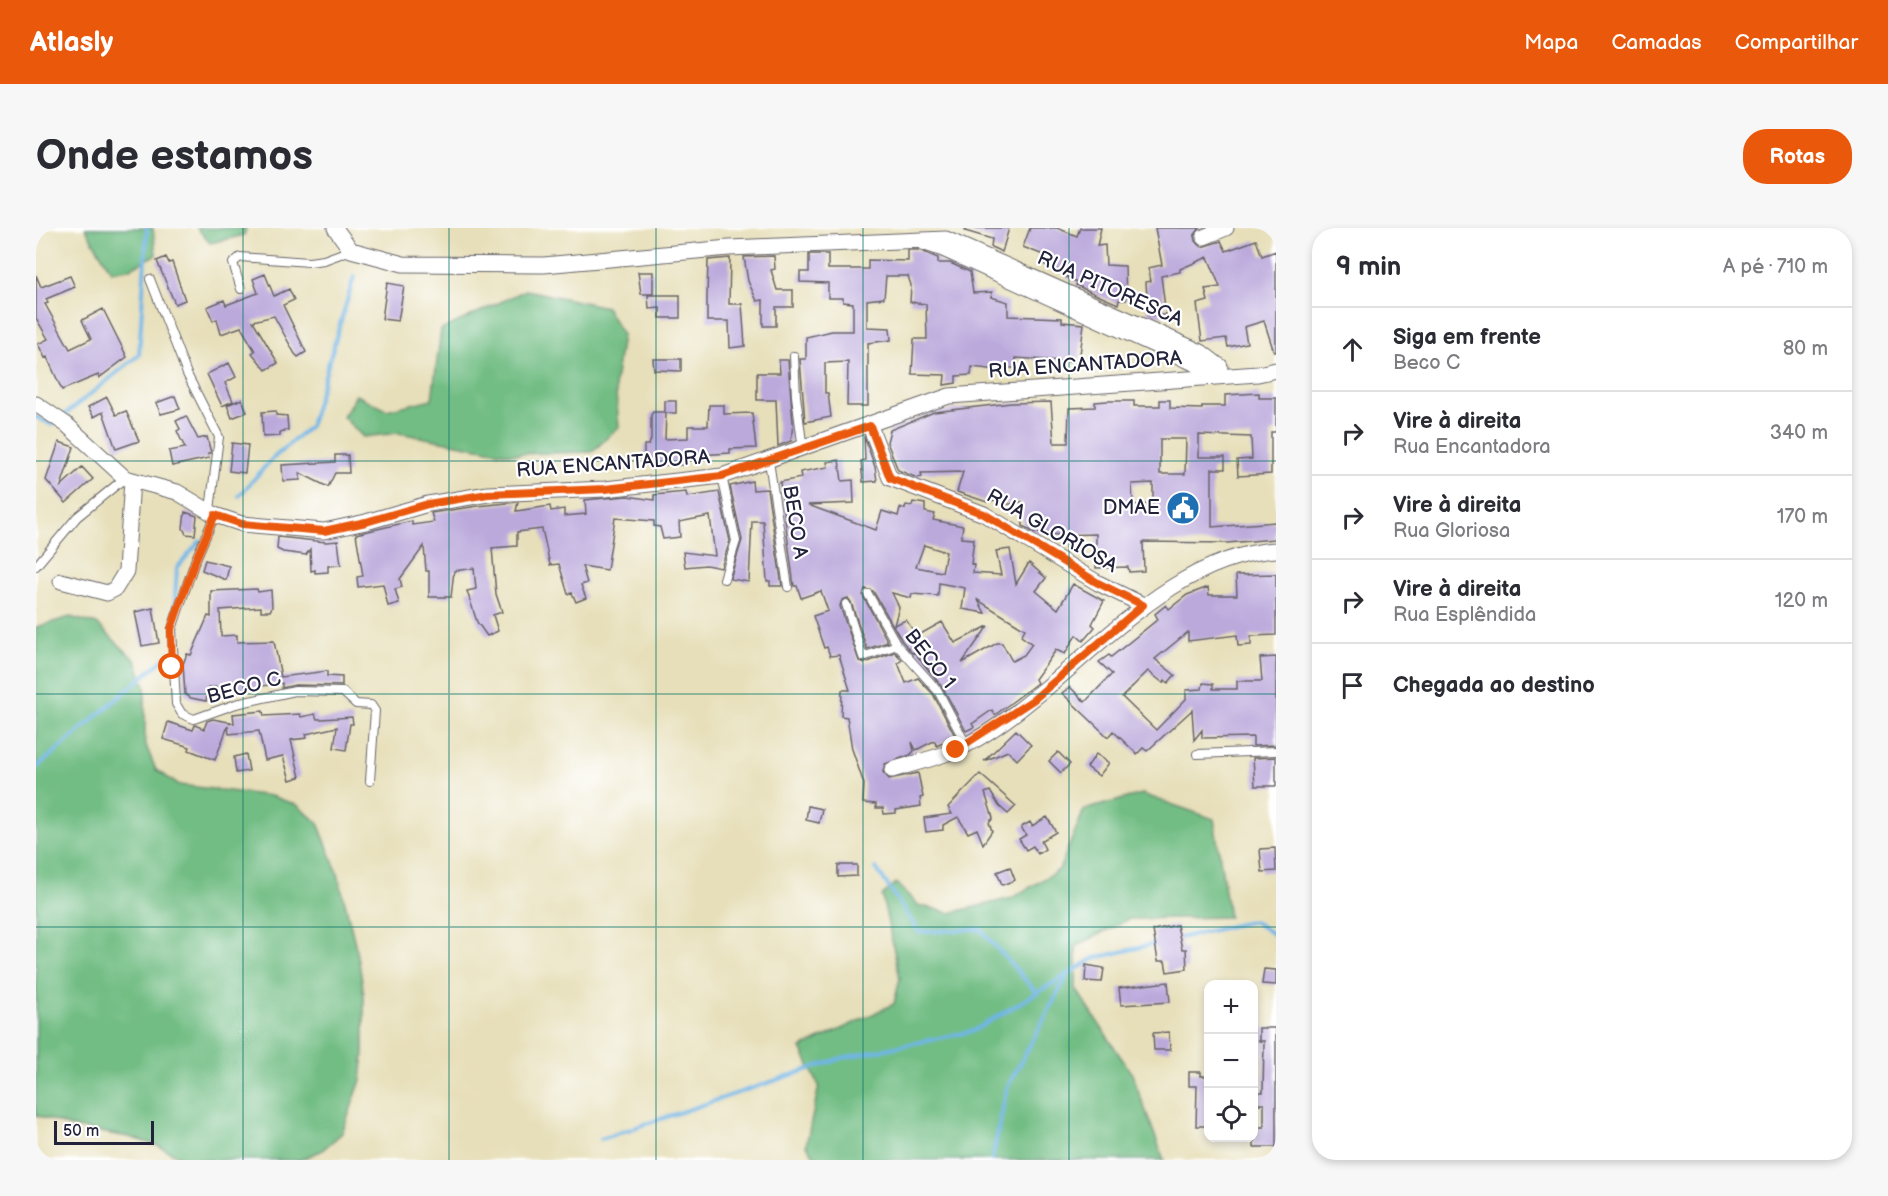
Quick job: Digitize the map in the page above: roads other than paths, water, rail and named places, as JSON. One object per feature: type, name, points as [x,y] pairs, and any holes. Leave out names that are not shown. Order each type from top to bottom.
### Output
[{"type":"street","points":[[335,228],[351,250]]},
{"type":"street","points":[[1204,237],[1226,228]]},
{"type":"street","name":"RUA PITORESCA","points":[[351,250],[403,264],[544,265],[729,248],[913,240],[943,249],[1196,364],[1258,374]]},
{"type":"street","name":"RUA ENCANTADORA","points":[[36,404],[67,426],[129,479],[177,492],[212,513],[242,524],[324,531],[366,522],[428,504],[488,494],[605,489],[722,476],[803,450],[949,396],[1258,374],[1276,370]]},
{"type":"street","name":"RUA GLORIOSA","points":[[870,426],[890,478],[984,514],[1098,583],[1143,605]]},
{"type":"street","points":[[61,581],[107,593],[115,588],[126,571],[129,479]]},
{"type":"street","points":[[892,770],[966,744],[1033,700],[1143,605],[1203,570],[1259,551],[1276,550]]},
{"type":"lane","points":[[241,289],[233,263],[240,257],[309,262],[324,260],[351,250]]},
{"type":"lane","points":[[150,279],[187,374],[219,437],[212,513]]},
{"type":"lane","points":[[794,356],[796,396],[803,450]]},
{"type":"lane","name":"BECO A","points":[[769,461],[788,587]]},
{"type":"lane","points":[[722,476],[736,542],[724,579]]},
{"type":"lane","points":[[36,566],[77,517],[129,479]]},
{"type":"lane","name":"BECO C","points":[[212,513],[171,629],[176,704],[182,714],[194,719],[236,704],[295,691],[343,692],[356,704],[371,705],[375,711],[370,780]]},
{"type":"lane","name":"BECO 1","points":[[868,594],[897,645],[938,691],[966,744]]},
{"type":"lane","points":[[846,604],[862,657],[897,645]]},
{"type":"lane","points":[[1197,754],[1276,751]]},
{"type":"waterway","points":[[62,417],[139,355],[147,228]]},
{"type":"waterway","points":[[239,496],[271,460],[310,426],[354,277]]},
{"type":"waterway","points":[[36,417],[52,425],[56,422]]},
{"type":"waterway","points":[[174,614],[177,568],[200,541]]},
{"type":"waterway","points":[[36,768],[172,652]]},
{"type":"waterway","points":[[876,868],[919,932],[980,929],[1037,993]]},
{"type":"waterway","points":[[1175,939],[1253,921],[1276,936]]},
{"type":"waterway","points":[[601,1139],[842,1058],[973,1031],[1095,958],[1159,943]]},
{"type":"waterway","points":[[992,1160],[1007,1088],[1067,976]]},
{"type":"place","name":"DMAE","points":[[1183,508]]}]
